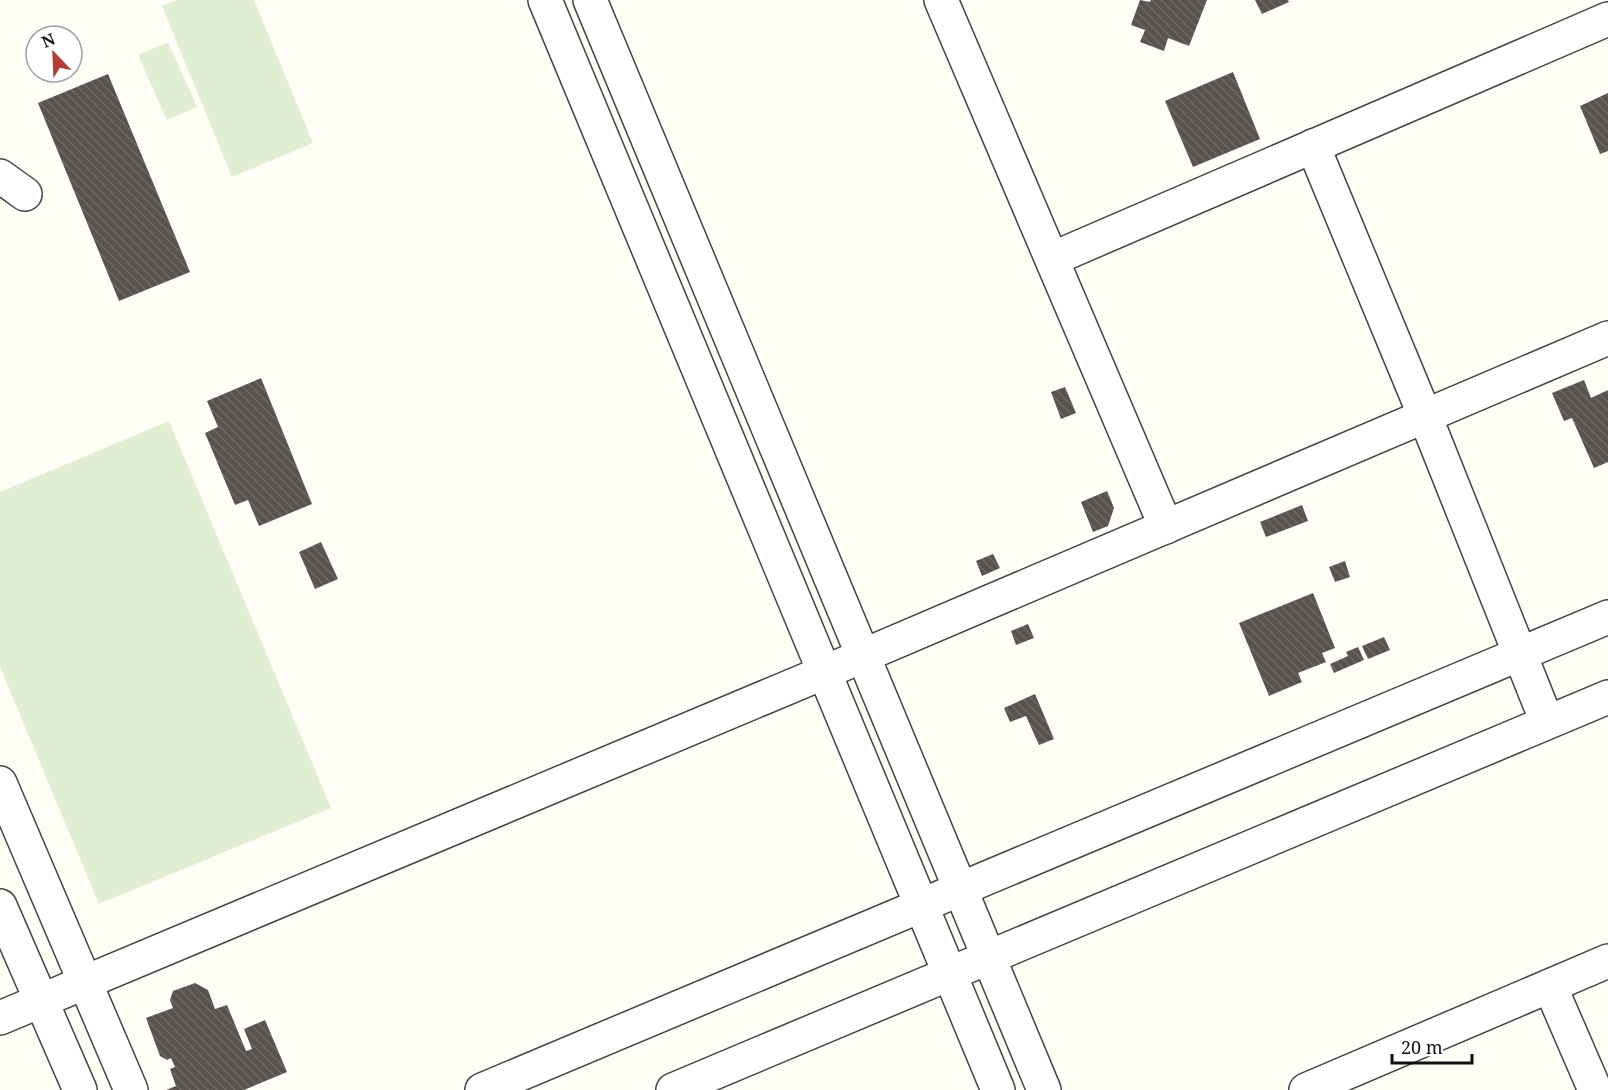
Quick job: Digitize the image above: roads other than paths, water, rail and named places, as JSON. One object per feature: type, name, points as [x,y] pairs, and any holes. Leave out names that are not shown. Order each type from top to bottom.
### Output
[{"type":"street","points":[[545,0],[998,1090]]},
{"type":"street","points":[[590,0],[1044,1090]]},
{"type":"street","points":[[941,0],[1166,526]]},
{"type":"street","points":[[1052,259],[1608,19]]},
{"type":"street","points":[[1313,146],[1425,416],[1547,722]]},
{"type":"street","points":[[0,1018],[863,656],[1608,338]]},
{"type":"street","points":[[482,1090],[1608,617]]},
{"type":"street","points":[[673,1090],[1608,697]]},
{"type":"street","points":[[0,783],[131,1090]]},
{"type":"street","points":[[0,906],[80,1090]]},
{"type":"street","points":[[1322,1087],[1608,961]]},
{"type":"street","points":[[1550,986],[1595,1090]]}]
